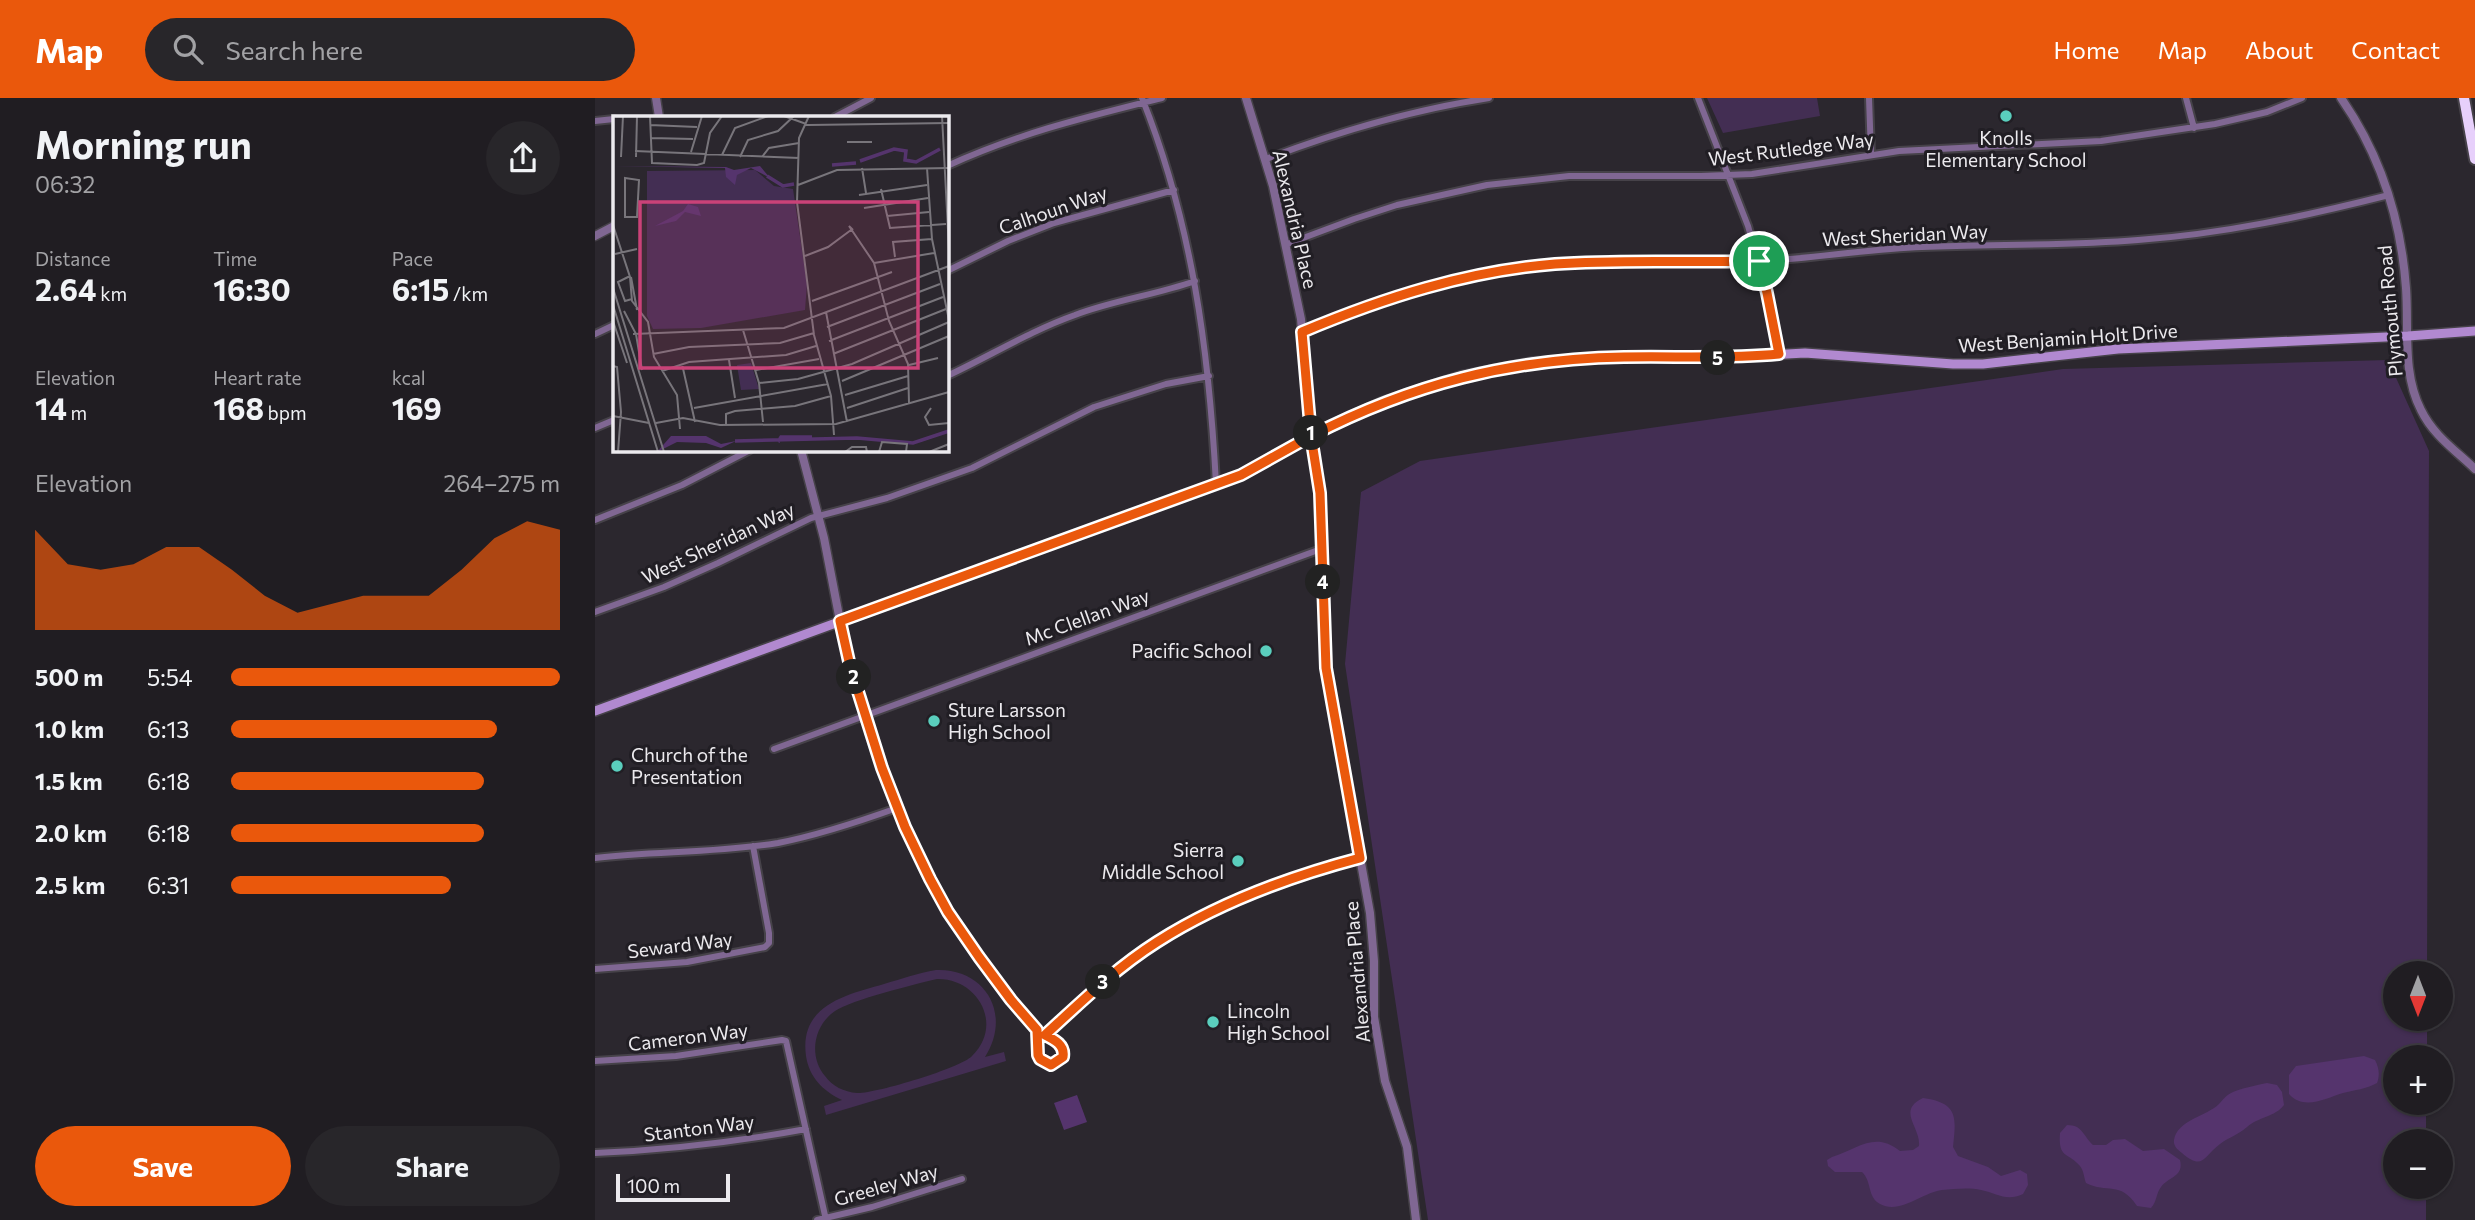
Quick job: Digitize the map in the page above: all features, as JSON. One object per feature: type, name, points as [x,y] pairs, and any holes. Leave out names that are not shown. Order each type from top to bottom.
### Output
[{"type":"highway","points":[[2464,98],[2475,159]]},
{"type":"main road","name":"West Benjamin Holt Drive","points":[[595,711],[1216,484],[1254,469],[1311,436],[1387,400],[1461,376],[1503,367],[1582,358],[1713,358],[1805,353],[1953,365],[1983,364],[2118,349],[2408,337],[2475,331]]},
{"type":"street","points":[[656,98],[656,116]]},
{"type":"street","points":[[837,116],[871,98]]},
{"type":"street","points":[[949,165],[999,143],[1043,128],[1143,100],[1163,98]]},
{"type":"street","name":"Alexandria Place","points":[[1246,98],[1266,159],[1287,244],[1302,332],[1311,436],[1320,493],[1326,668],[1373,934],[1374,1017],[1387,1088],[1404,1133],[1416,1220]]},
{"type":"street","points":[[1266,159],[1373,122],[1430,108],[1489,98]]},
{"type":"street","points":[[1698,98],[1759,261],[1779,354]]},
{"type":"street","points":[[1869,98],[1871,154]]},
{"type":"street","points":[[2186,98],[2194,128]]},
{"type":"street","name":"West Rutledge Way","points":[[1287,244],[1397,205],[1487,186],[1569,176],[1728,176],[1871,154],[1944,147],[2101,141],[2194,128],[2267,112],[2302,98]]},
{"type":"street","name":"Plymouth Road","points":[[2344,99],[2389,195],[2403,257],[2411,378],[2422,412],[2439,437],[2475,469]]},
{"type":"street","points":[[1143,100],[1174,190],[1195,281],[1209,376],[1216,484]]},
{"type":"street","points":[[595,121],[613,120]]},
{"type":"street","name":"Calhoun Way","points":[[949,270],[1008,241],[1054,223],[1174,190]]},
{"type":"street","name":"West Sheridan Way","points":[[1302,332],[1426,287],[1497,271],[1543,265],[1759,261],[1922,247],[2041,246],[2142,240],[2251,226],[2389,195]]},
{"type":"street","points":[[595,236],[613,227]]},
{"type":"street","points":[[949,375],[1035,331],[1072,316],[1195,281]]},
{"type":"street","points":[[595,334],[613,325]]},
{"type":"street","name":"West Sheridan Way","points":[[595,612],[664,587],[793,525],[927,485],[1007,451],[1072,417],[1130,394],[1209,376]]},
{"type":"street","points":[[595,428],[613,419]]},
{"type":"street","points":[[595,520],[682,485],[746,452]]},
{"type":"street","points":[[802,452],[864,715],[897,808],[948,912],[1011,1000],[1037,1030],[1061,1045],[1063,1057],[1051,1065],[1044,1063],[1038,1055],[1037,1030]]},
{"type":"street","name":"Mc Clellan Way","points":[[774,749],[1321,549]]},
{"type":"street","points":[[595,858],[753,846],[815,835],[897,808]]},
{"type":"street","name":"Seward Way","points":[[595,969],[687,962],[761,950],[768,945],[769,933],[753,846]]},
{"type":"street","points":[[1045,1035],[1124,965],[1203,916],[1269,885],[1360,858]]},
{"type":"street","name":"Cameron Way","points":[[595,1061],[676,1056],[784,1040],[806,1129]]},
{"type":"street","points":[[806,1129],[826,1219]]},
{"type":"street","name":"Stanton Way","points":[[595,1153],[660,1150],[806,1129]]},
{"type":"street","name":"Greeley Way","points":[[817,1220],[871,1207],[962,1179]]},
{"type":"shaded area","points":[[1707,98],[1817,98],[1820,116],[1723,133]]},
{"type":"shaded area","points":[[2388,360],[2429,451],[2427,961],[2383,961],[2383,1031],[2427,1031],[2427,1045],[2383,1045],[2383,1115],[2426,1115],[2426,1129],[2383,1129],[2383,1199],[2426,1199],[2426,1220],[1428,1220],[1345,664],[1361,492],[1420,461],[2063,369]]},
{"type":"shaded area","points":[[936,970],[954,971],[981,986],[995,1010],[996,1025],[993,1041],[985,1057],[1004,1052],[1006,1061],[826,1115],[824,1106],[842,1100],[818,1082],[808,1064],[806,1039],[810,1025],[818,1014],[841,998]],"holes":[[[937,979],[952,981],[975,995],[986,1018],[986,1031],[972,1056],[935,1073],[866,1092],[843,1090],[825,1076],[816,1059],[816,1041],[822,1024],[835,1011],[869,997]]]},
{"type":"shaded area","points":[[2364,1056],[2375,1060],[2379,1072],[2377,1083],[2315,1102],[2301,1102],[2289,1094],[2289,1075],[2296,1066]]},
{"type":"shaded area","points":[[2267,1083],[2277,1085],[2282,1092],[2284,1105],[2276,1112],[2223,1142],[2203,1160],[2194,1161],[2176,1148],[2176,1133],[2186,1123],[2214,1108],[2231,1093]]},
{"type":"shaded area","points":[[1077,1095],[1087,1122],[1064,1130],[1054,1103]]},
{"type":"shaded area","points":[[1923,1098],[1943,1104],[1953,1114],[1953,1147],[1958,1156],[1988,1167],[2001,1176],[2020,1170],[2027,1174],[2028,1185],[2023,1194],[2006,1197],[1961,1188],[1942,1190],[1903,1205],[1888,1207],[1873,1197],[1862,1172],[1835,1172],[1828,1166],[1827,1160],[1832,1157],[1867,1143],[1883,1142],[1900,1151],[1913,1150],[1919,1146],[1910,1114],[1915,1103]]},
{"type":"shaded area","points":[[2067,1125],[2080,1129],[2093,1145],[2106,1145],[2113,1140],[2125,1139],[2143,1151],[2164,1149],[2180,1160],[2180,1170],[2164,1183],[2151,1208],[2137,1206],[2119,1190],[2086,1183],[2080,1166],[2062,1151],[2060,1133]]},
{"type":"place","name":"Knolls Elementary School","points":[[2006,116]]},
{"type":"place","name":"Pacific School","points":[[1266,651]]},
{"type":"place","name":"Sture Larsson High School","points":[[934,721]]},
{"type":"place","name":"Church of the Presentation","points":[[617,766]]},
{"type":"place","name":"Sierra Middle School","points":[[1238,861]]},
{"type":"place","name":"Lincoln High School","points":[[1213,1022]]},
{"type":"route","points":[[1759,261],[1602,262],[1497,271],[1426,287],[1344,315],[1302,332],[1311,436],[1241,475],[840,621],[872,740],[905,827],[948,912],[1011,1000],[1037,1030],[1038,1055],[1044,1063],[1056,1063],[1064,1053],[1061,1045],[1045,1035],[1124,965],[1158,942],[1252,892],[1314,870],[1360,858],[1326,668],[1320,493],[1311,436],[1387,400],[1461,376],[1503,367],[1582,358],[1713,358],[1779,354],[1759,261]]}]
